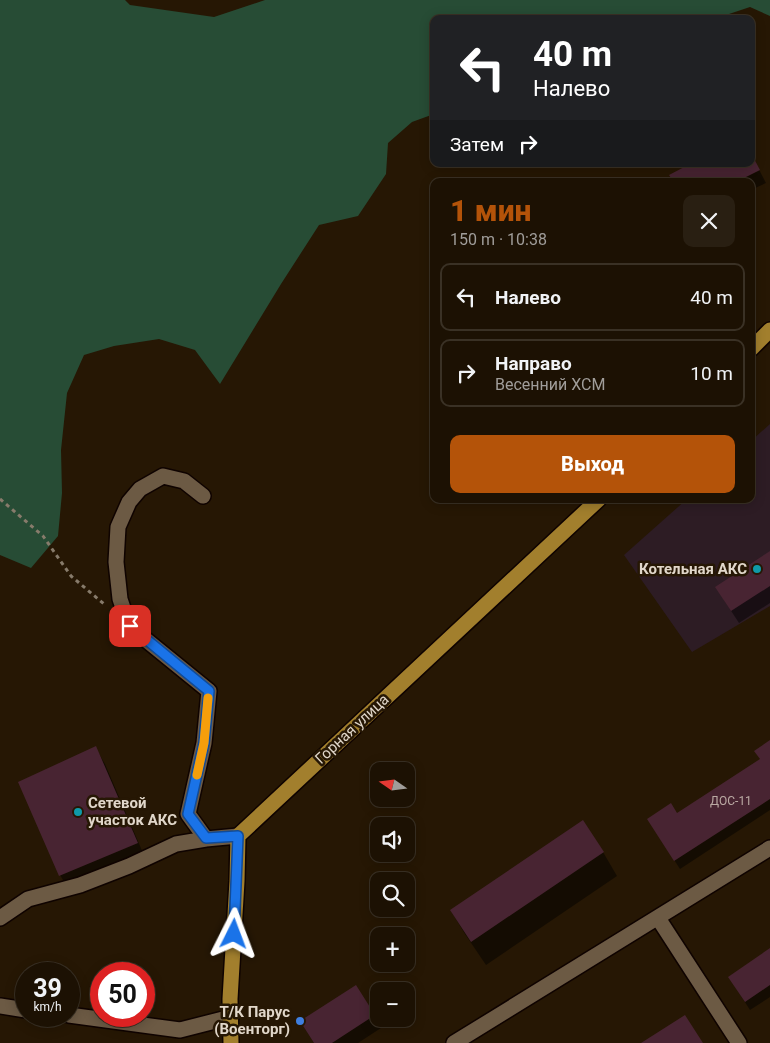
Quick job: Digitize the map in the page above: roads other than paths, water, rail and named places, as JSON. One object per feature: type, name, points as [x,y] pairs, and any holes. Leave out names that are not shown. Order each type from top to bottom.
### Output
[{"type":"main road","points":[[755,345],[770,330]]},
{"type":"main road","name":"Горная улица","points":[[238,836],[595,503]]},
{"type":"main road","points":[[231,1043],[230,999],[238,836]]},
{"type":"street","points":[[202,496],[184,481],[163,476],[140,489],[129,502],[118,527],[116,562],[120,599],[130,626],[209,691],[204,743],[188,814],[206,838]]},
{"type":"street","points":[[0,918],[28,899],[80,886],[176,844],[206,838],[238,836]]},
{"type":"street","points":[[454,1043],[470,1039],[770,848]]},
{"type":"street","points":[[658,918],[739,1043]]},
{"type":"street","points":[[0,1006],[15,1008]]},
{"type":"street","points":[[80,1016],[180,1030],[231,1017]]},
{"type":"place","name":"Котельная АКС","points":[[757,569]]},
{"type":"place","name":"Сетевой участок АКС","points":[[78,812]]},
{"type":"place","name":"Т/К Парус (Военторг)","points":[[300,1021]]}]
